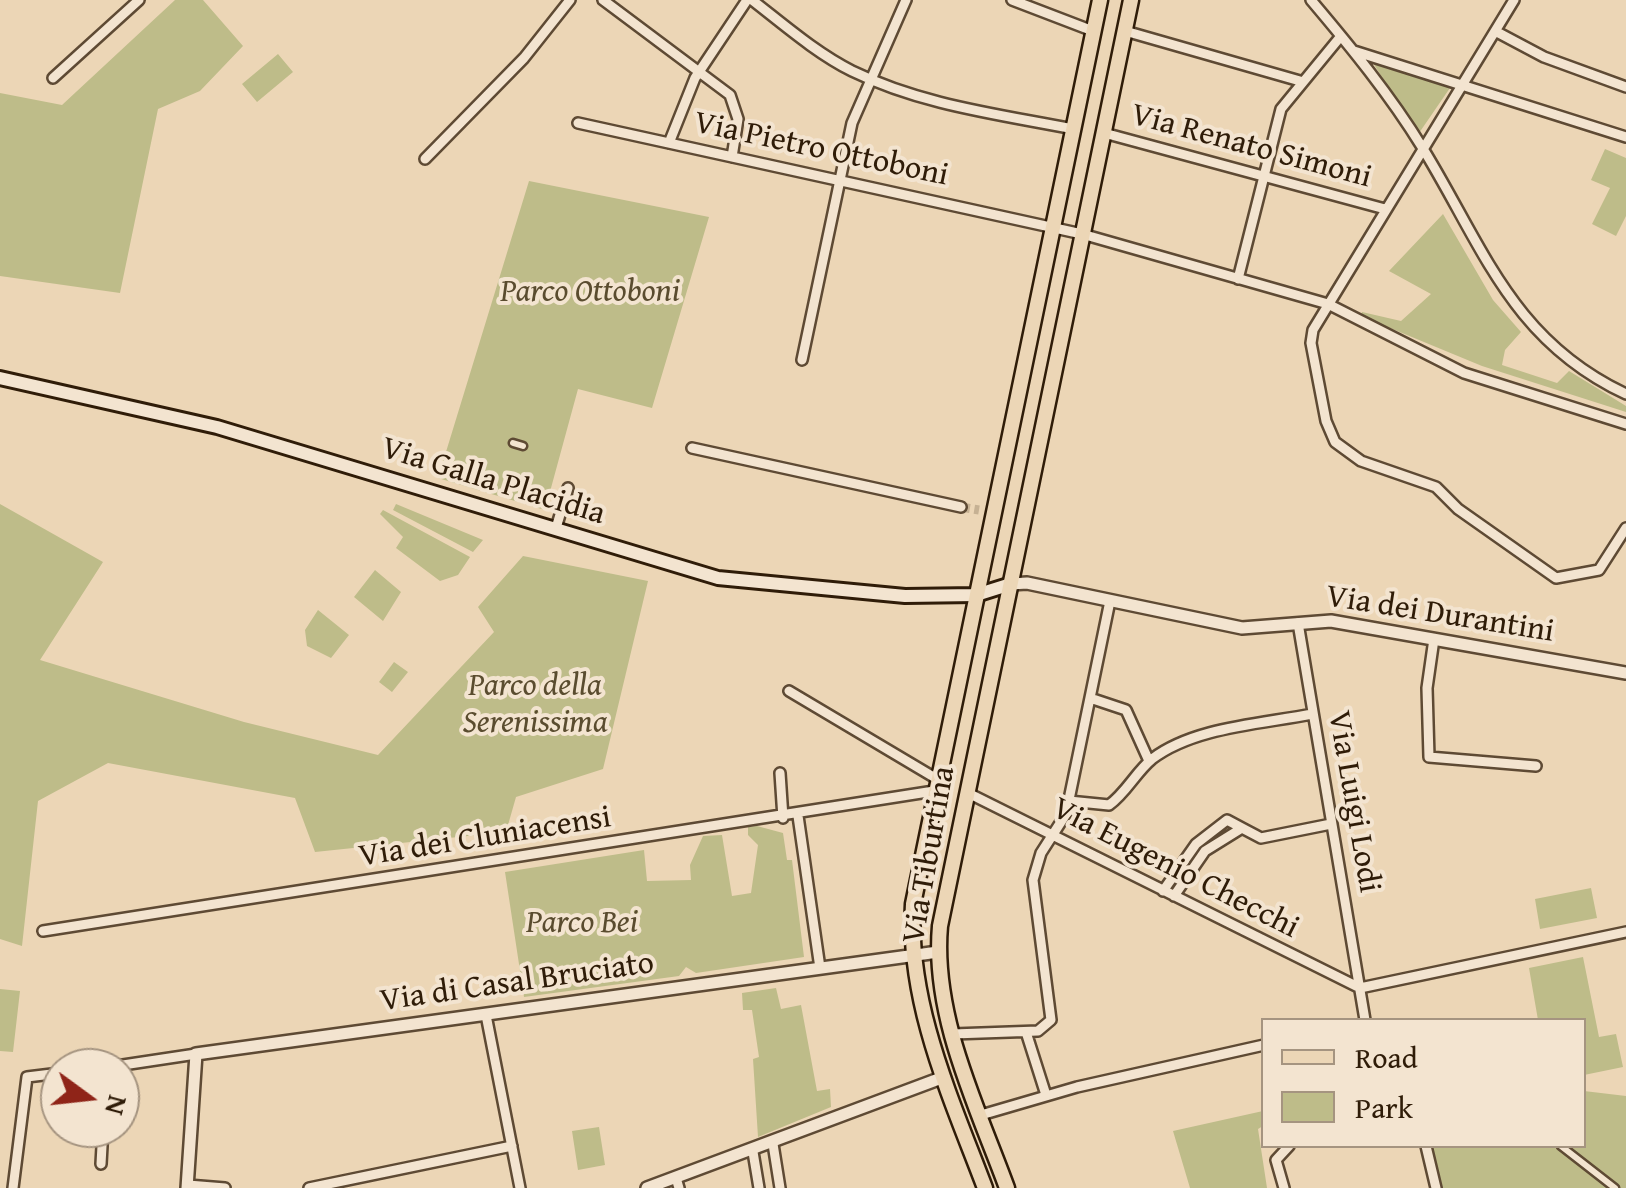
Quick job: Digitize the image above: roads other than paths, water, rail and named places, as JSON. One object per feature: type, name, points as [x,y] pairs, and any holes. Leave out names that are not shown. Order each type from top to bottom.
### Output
[{"type":"main road","name":"Via Tiburtina","points":[[980,1187],[924,1012],[914,956],[914,893],[976,595],[987,512],[1100,0]]},
{"type":"main road","name":"Via Tiburtina","points":[[1007,1188],[953,1034],[938,952],[1130,0]]},
{"type":"main road","name":"Via Galla Placidia","points":[[0,378],[202,423],[738,582],[863,594],[976,595]]},
{"type":"main road","points":[[976,595],[1011,584]]},
{"type":"street","points":[[53,78],[140,0]]},
{"type":"street","points":[[425,159],[524,58],[570,0]]},
{"type":"street","points":[[603,0],[699,71],[734,103],[738,124],[732,157]]},
{"type":"street","points":[[669,143],[699,71],[750,0],[830,57],[869,77],[947,106],[1073,128]]},
{"type":"street","points":[[802,360],[852,123],[906,0]]},
{"type":"street","points":[[1012,0],[1093,31]]},
{"type":"street","points":[[1312,0],[1354,51],[1422,148],[1509,301],[1560,354],[1626,394]]},
{"type":"street","points":[[1514,0],[1328,304],[1310,343],[1326,421],[1335,442],[1361,461],[1436,487],[1458,510],[1556,578],[1600,570],[1626,528]]},
{"type":"street","points":[[1124,31],[1300,81]]},
{"type":"street","points":[[1495,31],[1544,57],[1626,87]]},
{"type":"street","points":[[1238,279],[1281,109],[1300,81],[1341,36]]},
{"type":"street","points":[[1354,51],[1626,137]]},
{"type":"street","name":"Via Pietro Ottoboni","points":[[578,123],[1052,227]]},
{"type":"street","name":"Via Renato Simoni","points":[[1104,133],[1385,210]]},
{"type":"street","points":[[1052,227],[1328,304],[1472,376],[1626,424]]},
{"type":"street","points":[[513,443],[523,446]]},
{"type":"street","points":[[692,448],[961,507]]},
{"type":"street","points":[[556,528],[568,488]]},
{"type":"street","name":"Via dei Durantini","points":[[1011,584],[1027,583],[1242,628],[1335,622],[1626,673]]},
{"type":"street","points":[[953,1034],[1038,1031],[1051,1020],[1033,888],[1039,856],[1054,836],[1069,801],[1110,601]]},
{"type":"street","name":"Via Luigi Lodi","points":[[1298,624],[1365,1018]]},
{"type":"street","points":[[1434,639],[1427,688],[1429,757],[1536,766]]},
{"type":"street","points":[[789,691],[936,785]]},
{"type":"street","points":[[1090,698],[1126,710],[1150,761]]},
{"type":"street","points":[[1069,801],[1109,805],[1150,761],[1172,748],[1212,734],[1312,714]]},
{"type":"street","points":[[780,773],[783,818]]},
{"type":"street","name":"Via dei Cluniacensi","points":[[43,931],[798,816],[936,785]]},
{"type":"street","name":"Via Eugenio Checchi","points":[[968,794],[1360,988]]},
{"type":"street","points":[[798,816],[820,968]]},
{"type":"street","points":[[1163,891],[1207,833],[1228,820],[1260,838],[1331,824]]},
{"type":"street","points":[[1174,896],[1201,855],[1242,828]]},
{"type":"street","points":[[1360,988],[1626,932]]},
{"type":"street","name":"Via di Casal Bruciato","points":[[140,1063],[938,952]]},
{"type":"street","points":[[924,1012],[946,1007]]},
{"type":"street","points":[[486,1015],[520,1188]]},
{"type":"street","points":[[1026,1032],[1046,1095]]},
{"type":"street","points":[[980,1115],[1046,1095],[1261,1046]]},
{"type":"street","points":[[196,1054],[188,1187],[224,1188]]},
{"type":"street","points":[[13,1188],[27,1077],[40,1075]]},
{"type":"street","points":[[647,1188],[678,1183],[944,1077]]},
{"type":"street","points":[[774,1144],[780,1188]]},
{"type":"street","points":[[309,1188],[512,1146]]},
{"type":"street","points":[[101,1164],[102,1148]]},
{"type":"street","points":[[1284,1188],[1276,1160],[1286,1148]]},
{"type":"street","points":[[1426,1148],[1436,1188]]},
{"type":"street","points":[[1563,1148],[1615,1188]]},
{"type":"street","points":[[753,1152],[759,1188]]},
{"type":"tunnel","points":[[961,507],[979,510]]},
{"type":"park label","name":"Parco Ottoboni","points":[[590,293]]},
{"type":"park label","name":"Parco della Serenissima","points":[[535,706]]},
{"type":"park label","name":"Parco Bei","points":[[582,924]]}]
